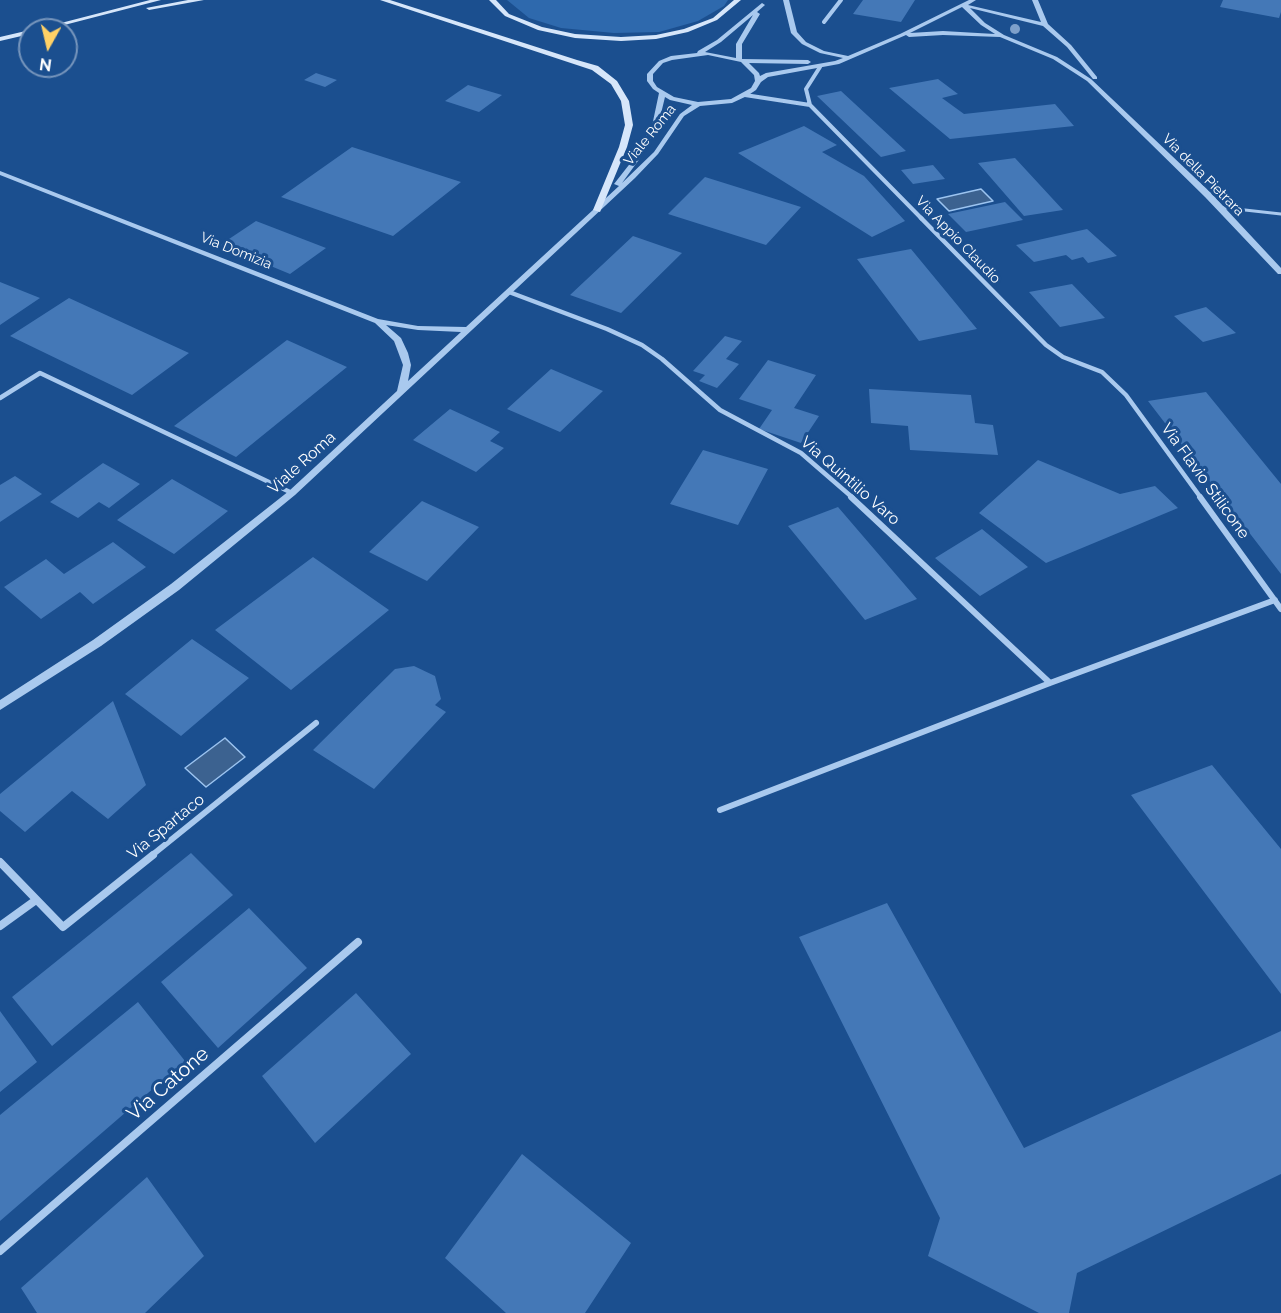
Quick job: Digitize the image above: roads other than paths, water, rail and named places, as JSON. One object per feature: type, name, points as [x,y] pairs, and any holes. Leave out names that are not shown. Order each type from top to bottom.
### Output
[{"type":"main road","points":[[78,20],[158,0]]},
{"type":"main road","points":[[82,19],[201,0]]},
{"type":"main road","points":[[383,0],[595,68],[614,83],[625,101],[629,125],[623,147],[597,210]]},
{"type":"main road","points":[[492,0],[498,8],[512,18],[540,29],[575,36],[621,39],[656,37],[686,31],[715,19],[738,0]]},
{"type":"main road","points":[[0,39],[18,35]]},
{"type":"street","points":[[786,0],[794,33],[804,43],[822,52],[850,58]]},
{"type":"street","points":[[824,22],[841,0]]},
{"type":"street","points":[[850,58],[803,63],[741,61],[719,54],[696,53],[671,58],[654,68],[650,81],[662,94],[685,102],[716,104],[745,96],[754,89],[758,81],[773,74],[820,67],[850,58],[973,0]]},
{"type":"street","points":[[1035,0],[1045,25],[1073,50],[1107,96]]},
{"type":"street","points":[[696,53],[719,41],[763,3]]},
{"type":"street","points":[[758,81],[756,74],[741,61],[739,44],[763,3]]},
{"type":"street","points":[[963,5],[1045,25]]},
{"type":"street","points":[[963,5],[975,18],[1002,36],[1070,66],[1107,96]]},
{"type":"street","points":[[902,35],[943,33],[1002,36]]},
{"type":"street","points":[[745,96],[810,105],[806,89],[820,67]]},
{"type":"street","name":"Viale Roma","points":[[597,210],[643,148],[655,126],[662,94]]},
{"type":"street","name":"Via della Pietrara","points":[[1107,96],[1281,272]]},
{"type":"street","name":"Viale Roma","points":[[0,706],[97,643],[176,587],[292,493],[597,210],[656,153],[682,115],[698,104]]},
{"type":"street","name":"Via Appio Claudio","points":[[810,105],[1046,345],[1063,357],[1102,372]]},
{"type":"street","name":"Via Domizia","points":[[0,172],[376,321],[418,328],[468,330]]},
{"type":"street","name":"Via Quintilio Varo","points":[[509,292],[616,332],[642,345],[662,359],[720,410],[801,453],[831,478],[1050,683]]},
{"type":"street","points":[[376,321],[398,339],[404,353],[407,365],[400,393]]},
{"type":"street","name":"Via Flavio Stilicone","points":[[1102,372],[1126,395],[1281,609]]},
{"type":"street","points":[[0,398],[40,373],[292,493]]},
{"type":"street","points":[[720,810],[1050,683],[1275,600]]},
{"type":"street","name":"Via Spartaco","points":[[0,862],[63,927],[316,723]]},
{"type":"street","points":[[0,926],[36,900]]},
{"type":"street","name":"Via Catone","points":[[0,1251],[358,942]]},
{"type":"lane","points":[[1218,207],[1281,214]]}]
